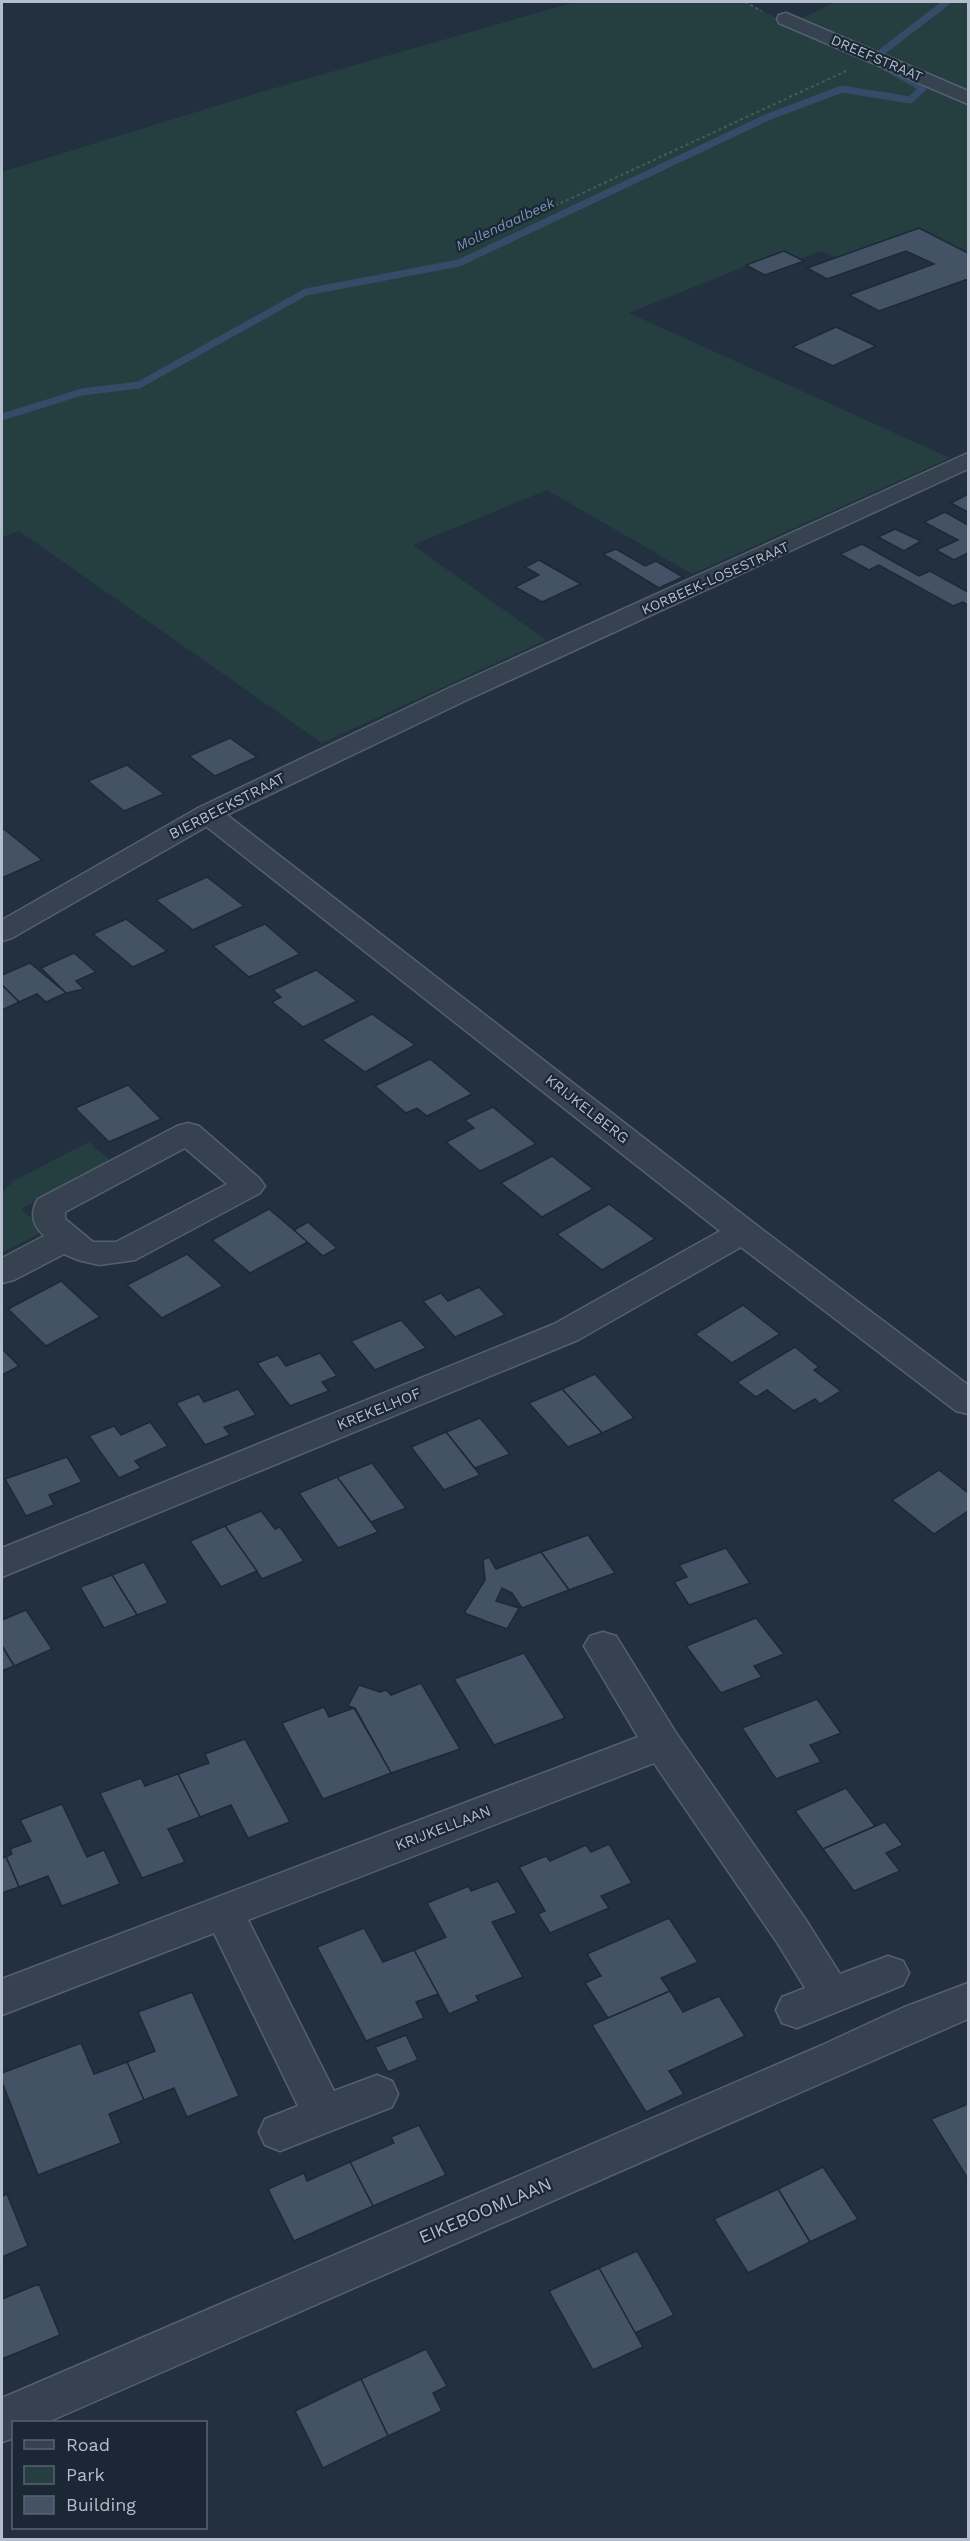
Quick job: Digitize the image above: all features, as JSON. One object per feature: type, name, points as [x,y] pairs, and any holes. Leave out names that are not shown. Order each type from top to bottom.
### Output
[{"type":"street","name":"DREEFSTRAAT","points":[[786,19],[969,98]]},
{"type":"street","name":"KORBEEK-LOSESTRAAT","points":[[460,693],[969,460]]},
{"type":"street","name":"BIERBEEKSTRAAT","points":[[2,932],[208,814],[460,693]]},
{"type":"street","name":"KRIJKELBERG","points":[[208,814],[388,952],[743,1232],[969,1402]]},
{"type":"street","points":[[188,1133],[249,1186],[123,1252],[102,1256],[84,1251],[65,1239],[49,1222],[49,1207],[188,1133]]},
{"type":"street","name":"KREKELHOF","points":[[2,1561],[566,1332],[743,1232]]},
{"type":"street","points":[[2,1272],[65,1239]]},
{"type":"street","points":[[603,1646],[662,1744],[792,1932],[814,2002],[888,1973]]},
{"type":"street","name":"KRIJKELLAAN","points":[[2,1997],[662,1744]]},
{"type":"street","points":[[224,1913],[324,2114]]},
{"type":"street","name":"EIKEBOOMLAAN","points":[[2,2420],[835,2059],[917,2021],[969,2001]]},
{"type":"street","points":[[280,2132],[377,2094]]},
{"type":"path","points":[[468,246],[845,73],[854,47]]},
{"type":"green space","points":[[575,2],[746,2],[780,20],[968,100],[968,253],[919,228],[835,258],[821,251],[800,259],[784,251],[629,313],[950,458],[692,574],[547,490],[413,545],[546,640],[322,743],[19,531],[2,537],[2,172],[261,92]]},
{"type":"green space","points":[[835,2],[968,2],[968,95],[797,21]]},
{"type":"green space","points":[[89,1142],[112,1162],[21,1209],[44,1231],[2,1253],[2,1192],[15,1180]]},
{"type":"building","points":[[919,228],[968,253],[968,279],[879,311],[849,295],[934,264],[906,251],[827,279],[807,268]]},
{"type":"building","points":[[784,251],[804,261],[765,275],[746,265]]},
{"type":"building","points":[[836,327],[876,346],[833,366],[792,347]]},
{"type":"building","points":[[968,494],[968,512],[951,503]]},
{"type":"building","points":[[945,512],[968,525],[968,553],[954,560],[936,550],[958,540],[924,522]]},
{"type":"building","points":[[895,529],[921,541],[904,551],[878,537]]},
{"type":"building","points":[[862,544],[919,576],[930,571],[968,592],[968,605],[963,602],[953,606],[879,565],[869,570],[840,554]]},
{"type":"building","points":[[616,549],[645,566],[656,561],[683,577],[659,588],[603,554]]},
{"type":"building","points":[[539,560],[581,584],[542,602],[515,587],[539,575],[525,567]]},
{"type":"building","points":[[230,738],[257,757],[215,776],[189,756]]},
{"type":"building","points":[[127,765],[164,794],[124,811],[88,781]]},
{"type":"building","points":[[4,829],[42,860],[2,878],[2,830]]},
{"type":"building","points":[[207,877],[244,906],[193,930],[156,900]]},
{"type":"building","points":[[126,919],[167,951],[133,967],[93,934]]},
{"type":"building","points":[[265,924],[300,954],[249,977],[213,946]]},
{"type":"building","points":[[74,953],[96,972],[76,981],[84,989],[66,993],[41,968]]},
{"type":"building","points":[[30,963],[66,993],[46,1002],[37,994],[19,1002],[2,985],[2,975]]},
{"type":"building","points":[[316,970],[357,1001],[303,1027],[272,1002],[281,997],[273,990]]},
{"type":"building","points":[[2,985],[19,1002],[2,1010]]},
{"type":"building","points":[[372,1014],[415,1045],[365,1072],[322,1040]]},
{"type":"building","points":[[430,1059],[472,1094],[427,1116],[417,1108],[406,1113],[375,1086]]},
{"type":"building","points":[[128,1085],[161,1119],[109,1142],[75,1108]]},
{"type":"building","points":[[493,1107],[536,1144],[480,1171],[446,1142],[474,1128],[465,1120]]},
{"type":"building","points":[[552,1156],[593,1189],[542,1217],[501,1183]]},
{"type":"building","points":[[609,1204],[655,1239],[602,1270],[557,1234]]},
{"type":"building","points":[[269,1209],[308,1242],[250,1273],[212,1240]]},
{"type":"building","points":[[308,1222],[337,1248],[323,1256],[294,1230]]},
{"type":"building","points":[[187,1254],[223,1286],[162,1318],[127,1285]]},
{"type":"building","points":[[61,1281],[100,1317],[46,1346],[8,1309]]},
{"type":"building","points":[[479,1287],[505,1315],[455,1337],[423,1301],[441,1293],[448,1301]]},
{"type":"building","points":[[743,1305],[780,1334],[732,1363],[695,1334]]},
{"type":"building","points":[[401,1320],[426,1348],[375,1370],[351,1341]]},
{"type":"building","points":[[795,1347],[819,1367],[814,1370],[841,1391],[820,1404],[815,1399],[794,1411],[767,1390],[756,1397],[737,1382]]},
{"type":"building","points":[[2,1349],[19,1366],[2,1375]]},
{"type":"building","points":[[320,1353],[337,1376],[322,1382],[329,1391],[290,1406],[257,1363],[278,1355],[286,1366]]},
{"type":"building","points":[[595,1374],[634,1418],[602,1433],[562,1389]]},
{"type":"building","points":[[238,1389],[256,1415],[224,1427],[230,1435],[205,1445],[176,1403],[199,1394],[204,1402]]},
{"type":"building","points":[[562,1389],[602,1433],[568,1447],[529,1403]]},
{"type":"building","points":[[480,1418],[510,1454],[475,1468],[446,1432]]},
{"type":"building","points":[[150,1422],[168,1446],[135,1461],[141,1468],[119,1478],[89,1436],[114,1426],[121,1435]]},
{"type":"building","points":[[446,1432],[480,1475],[444,1490],[411,1447]]},
{"type":"building","points":[[67,1457],[82,1482],[49,1495],[54,1505],[26,1516],[5,1479]]},
{"type":"building","points":[[372,1463],[406,1508],[371,1522],[337,1477]]},
{"type":"building","points":[[939,1470],[968,1493],[968,1511],[934,1534],[892,1500]]},
{"type":"building","points":[[337,1477],[378,1532],[338,1548],[299,1493]]},
{"type":"building","points":[[261,1511],[275,1529],[280,1527],[304,1561],[262,1579],[225,1526]]},
{"type":"building","points":[[225,1526],[257,1571],[221,1587],[190,1541]]},
{"type":"building","points":[[588,1535],[615,1573],[569,1590],[541,1552]]},
{"type":"building","points":[[726,1548],[750,1583],[689,1605],[674,1582],[687,1577],[679,1565]]},
{"type":"building","points":[[541,1552],[569,1590],[522,1608],[512,1593],[502,1588],[496,1601],[519,1608],[507,1629],[464,1613],[485,1580],[483,1560],[489,1557],[496,1569]]},
{"type":"building","points":[[144,1562],[168,1603],[137,1615],[112,1575]]},
{"type":"building","points":[[112,1575],[137,1615],[104,1628],[80,1587]]},
{"type":"building","points":[[26,1610],[52,1649],[14,1666],[2,1646],[2,1620]]},
{"type":"building","points":[[756,1618],[784,1654],[754,1666],[762,1677],[721,1693],[686,1646]]},
{"type":"building","points":[[2,1646],[14,1666],[2,1671]]},
{"type":"building","points":[[524,1653],[565,1718],[494,1745],[454,1679]]},
{"type":"building","points":[[421,1683],[460,1749],[391,1773],[355,1708],[348,1706],[359,1685],[380,1692],[386,1690],[391,1695]]},
{"type":"building","points":[[817,1699],[841,1733],[810,1745],[821,1762],[776,1779],[742,1728]]},
{"type":"building","points":[[324,1707],[329,1717],[354,1708],[391,1773],[323,1799],[282,1723]]},
{"type":"building","points":[[245,1739],[290,1822],[248,1838],[231,1805],[200,1817],[178,1774],[209,1763],[205,1754]]},
{"type":"building","points":[[178,1774],[200,1817],[168,1829],[185,1862],[142,1878],[100,1793],[141,1778],[145,1786]]},
{"type":"building","points":[[846,1788],[875,1826],[823,1849],[795,1811]]},
{"type":"building","points":[[62,1804],[87,1857],[104,1850],[120,1884],[62,1906],[48,1876],[19,1887],[6,1857],[12,1854],[10,1849],[31,1841],[20,1820]]},
{"type":"building","points":[[885,1822],[903,1845],[886,1853],[900,1871],[854,1891],[823,1849]]},
{"type":"building","points":[[609,1844],[632,1883],[601,1896],[609,1908],[550,1933],[538,1914],[545,1911],[519,1867],[546,1856],[550,1861],[586,1845],[591,1852]]},
{"type":"building","points":[[2,1855],[3,1858],[6,1857],[19,1887],[2,1893]]},
{"type":"building","points":[[498,1881],[517,1913],[492,1922],[523,1977],[476,1996],[479,2001],[449,2014],[414,1950],[446,1937],[427,1903],[469,1886],[471,1891]]},
{"type":"building","points":[[669,1918],[698,1962],[661,1978],[670,1991],[608,2018],[585,1983],[601,1976],[587,1954]]},
{"type":"building","points":[[364,1928],[383,1962],[414,1950],[438,1994],[416,2002],[424,2018],[366,2041],[317,1947]]},
{"type":"building","points":[[670,1991],[683,2012],[719,1996],[745,2036],[669,2071],[684,2094],[646,2112],[592,2025]]},
{"type":"building","points":[[192,1992],[239,2096],[187,2117],[174,2088],[144,2100],[127,2062],[155,2051],[138,2012]]},
{"type":"building","points":[[406,2035],[418,2060],[388,2072],[375,2047]]},
{"type":"building","points":[[81,2043],[94,2074],[127,2062],[144,2100],[109,2114],[121,2143],[38,2175],[2,2082],[2,2073]]},
{"type":"building","points":[[968,2104],[968,2179],[931,2119]]},
{"type":"building","points":[[419,2125],[446,2175],[373,2206],[350,2162],[394,2143],[391,2137]]},
{"type":"building","points":[[350,2162],[373,2206],[294,2241],[268,2189],[304,2173],[307,2181]]},
{"type":"building","points":[[823,2167],[858,2219],[810,2242],[778,2189]]},
{"type":"building","points":[[778,2189],[810,2242],[748,2273],[714,2219]]},
{"type":"building","points":[[7,2194],[28,2246],[2,2257],[2,2196]]},
{"type":"building","points":[[637,2251],[674,2315],[635,2333],[599,2268]]},
{"type":"building","points":[[599,2268],[643,2347],[593,2370],[549,2291]]},
{"type":"building","points":[[39,2284],[60,2335],[2,2359],[2,2299]]},
{"type":"building","points":[[426,2349],[447,2386],[433,2393],[442,2411],[388,2436],[361,2379]]},
{"type":"building","points":[[361,2379],[388,2436],[323,2468],[295,2411]]},
{"type":"waterway","name":"Mollendaalbeek","points":[[883,51],[947,2]]},
{"type":"waterway","name":"Mollendaalbeek","points":[[2,417],[82,392],[139,385],[306,292],[459,263],[768,117],[842,89],[910,100],[923,88],[883,66]]}]
